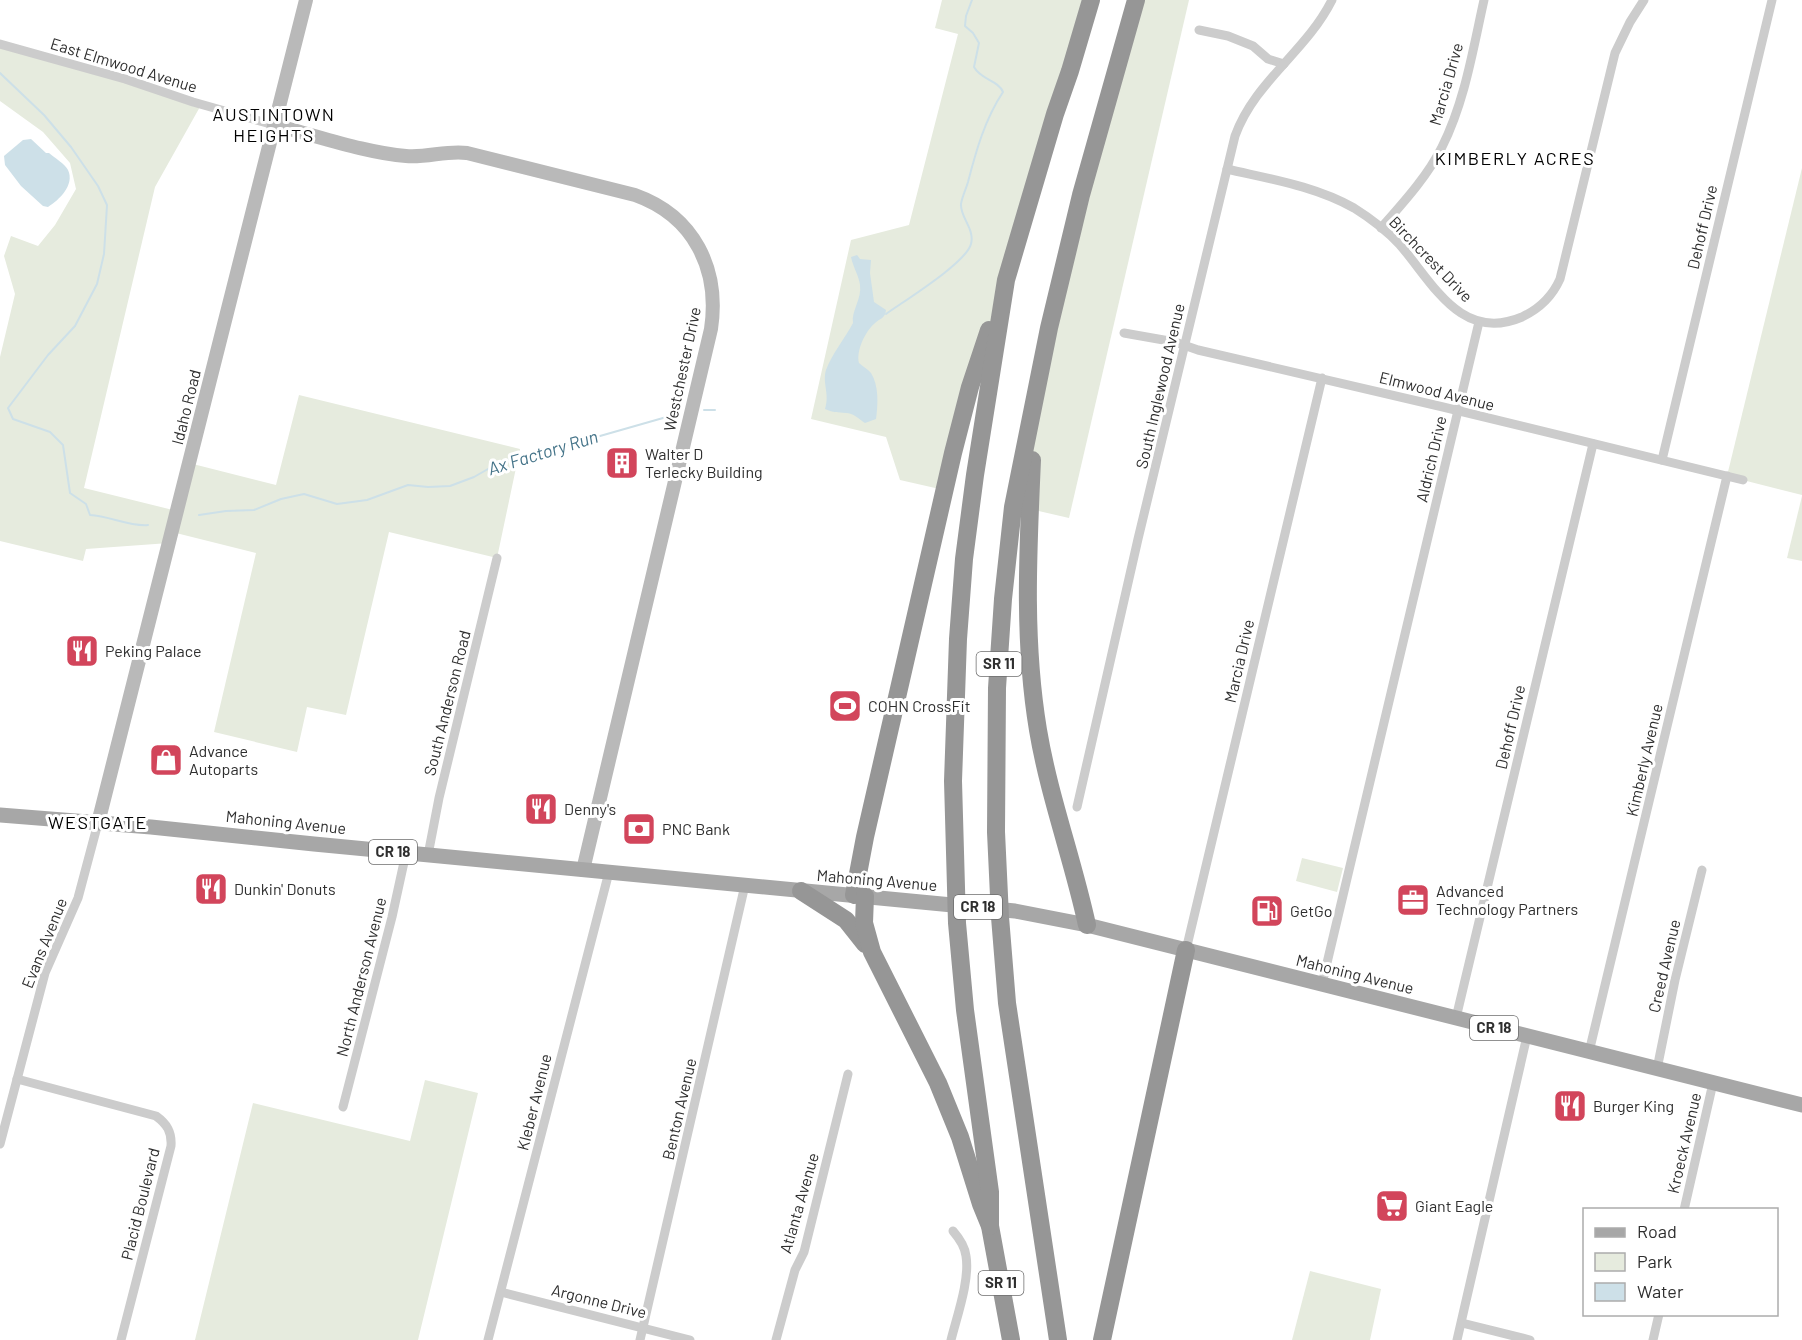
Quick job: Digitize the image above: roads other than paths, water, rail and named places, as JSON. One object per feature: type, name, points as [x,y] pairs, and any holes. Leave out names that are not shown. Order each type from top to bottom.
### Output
[{"type":"highway","name":"SR 11","points":[[1011,1340],[990,1226],[990,1192],[965,1010],[957,923],[954,735],[958,639],[975,475],[1006,280],[1054,114],[1070,71],[1091,0]]},
{"type":"highway","name":"SR 11","points":[[1058,1340],[1010,1028],[1000,917],[996,832],[997,687],[1003,599],[1013,507],[1064,262],[1136,0]]},
{"type":"highway","points":[[990,1226],[960,1137],[938,1083],[872,952],[859,895],[865,837],[953,453],[970,387],[1006,280]]},
{"type":"highway","points":[[1033,410],[1027,585],[1033,699],[1045,763],[1077,879],[1087,925]]},
{"type":"highway","points":[[801,891],[846,920],[872,952]]},
{"type":"highway","points":[[1102,1340],[1186,950]]},
{"type":"main road","name":"Mahoning Avenue","points":[[0,815],[217,833],[859,895],[1041,915],[1802,1105]]},
{"type":"street","name":"Idaho Road","points":[[98,823],[306,0]]},
{"type":"street","name":"South Inglewood Avenue","points":[[1077,807],[1235,136],[1256,95],[1315,28],[1332,0]]},
{"type":"street","name":"Marcia Drive","points":[[1381,228],[1428,171],[1453,124],[1484,0]]},
{"type":"street","points":[[1479,322],[1515,320],[1530,313],[1546,300],[1557,285],[1563,269],[1616,53],[1630,22],[1644,0]]},
{"type":"street","name":"Dehoff Drive","points":[[1662,460],[1772,0]]},
{"type":"street","points":[[1199,30],[1228,36],[1253,46],[1268,59],[1284,64]]},
{"type":"street","name":"East Elmwood Avenue","points":[[0,44],[125,79],[193,102],[274,125]]},
{"type":"street","name":"Westchester Drive","points":[[274,125],[391,154],[421,156],[467,153],[634,195],[651,202],[674,218],[691,236],[704,258],[713,295],[711,329],[583,870]]},
{"type":"street","name":"Birchcrest Drive","points":[[1227,169],[1324,194],[1355,209],[1381,228],[1400,246],[1447,303],[1465,316],[1479,322]]},
{"type":"street","name":"Aldrich Drive","points":[[1322,984],[1479,322]]},
{"type":"street","name":"Elmwood Avenue","points":[[1124,333],[1322,378],[1743,480]]},
{"type":"street","name":"Marcia Drive","points":[[1186,950],[1322,378]]},
{"type":"street","name":"Dehoff Drive","points":[[1456,1018],[1593,444]]},
{"type":"street","name":"Kimberly Avenue","points":[[1589,1052],[1727,476]]},
{"type":"street","name":"South Anderson Road","points":[[428,855],[497,558]]},
{"type":"street","name":"Evans Avenue","points":[[0,1144],[45,973],[78,898],[98,823]]},
{"type":"street","name":"North Anderson Avenue","points":[[343,1107],[392,917],[406,853]]},
{"type":"street","name":"Creed Avenue","points":[[1657,1069],[1675,980],[1702,870]]},
{"type":"street","name":"Kleber Avenue","points":[[488,1340],[609,872]]},
{"type":"street","name":"Benton Avenue","points":[[640,1340],[745,885]]},
{"type":"street","points":[[1457,1340],[1527,1036]]},
{"type":"street","name":"Atlanta Avenue","points":[[776,1340],[795,1270],[804,1252],[848,1074]]},
{"type":"street","name":"Placid Boulevard","points":[[16,1079],[156,1116],[167,1125],[171,1146],[121,1340]]},
{"type":"street","name":"Kroeck Avenue","points":[[1684,1208],[1713,1083]]},
{"type":"street","points":[[951,1340],[961,1303],[967,1263],[963,1244],[953,1231]]},
{"type":"street","name":"Argonne Drive","points":[[501,1292],[690,1340]]},
{"type":"street","points":[[1653,1340],[1659,1316]]},
{"type":"street","points":[[1462,1323],[1530,1340]]},
{"type":"water","points":[[31,139],[65,166],[70,176],[65,192],[48,207],[43,206],[21,186],[5,165],[4,156],[23,140]]},
{"type":"water","points":[[857,255],[860,259],[871,260],[870,273],[874,302],[886,310],[883,317],[867,332],[858,358],[859,363],[871,373],[877,395],[876,419],[865,423],[851,414],[825,409],[826,370],[853,323],[859,295],[859,282],[851,257]]},
{"type":"waterway","name":"Ax Factory Run","points":[[886,314],[947,271],[967,252],[971,244],[971,233],[961,209],[962,201],[982,136],[1003,92],[974,67],[979,43],[965,26],[972,0]]},
{"type":"waterway","name":"Ax Factory Run","points":[[0,73],[44,115],[71,147],[98,186],[107,205],[104,254],[97,284],[75,326],[48,355],[8,408],[13,419],[50,432],[63,445],[70,493],[86,504],[90,515],[148,525]]},
{"type":"waterway","name":"Ax Factory Run","points":[[704,410],[715,410]]},
{"type":"waterway","name":"Ax Factory Run","points":[[199,515],[254,510],[281,499],[304,494],[337,504],[367,500],[408,485],[450,486],[474,477],[502,461],[544,452],[677,414]]},
{"type":"place","name":"Walter D Terlecky Building","points":[[622,463]]},
{"type":"place","name":"Peking Palace","points":[[82,651]]},
{"type":"place","name":"COHN CrossFit","points":[[845,706]]},
{"type":"place","name":"Advance Autoparts","points":[[166,760]]},
{"type":"place","name":"Denny's","points":[[541,809]]},
{"type":"place","name":"PNC Bank","points":[[639,829]]},
{"type":"place","name":"Dunkin' Donuts","points":[[211,889]]},
{"type":"place","name":"Advanced Technology Partners","points":[[1413,900]]},
{"type":"place","name":"GetGo","points":[[1267,911]]},
{"type":"place","name":"Burger King","points":[[1570,1106]]},
{"type":"place","name":"Giant Eagle","points":[[1392,1206]]},
{"type":"district","name":"AUSTINTOWN HEIGHTS","points":[[274,125]]},
{"type":"district","name":"KIMBERLY ACRES","points":[[1515,159]]},
{"type":"district","name":"WESTGATE","points":[[98,823]]}]
